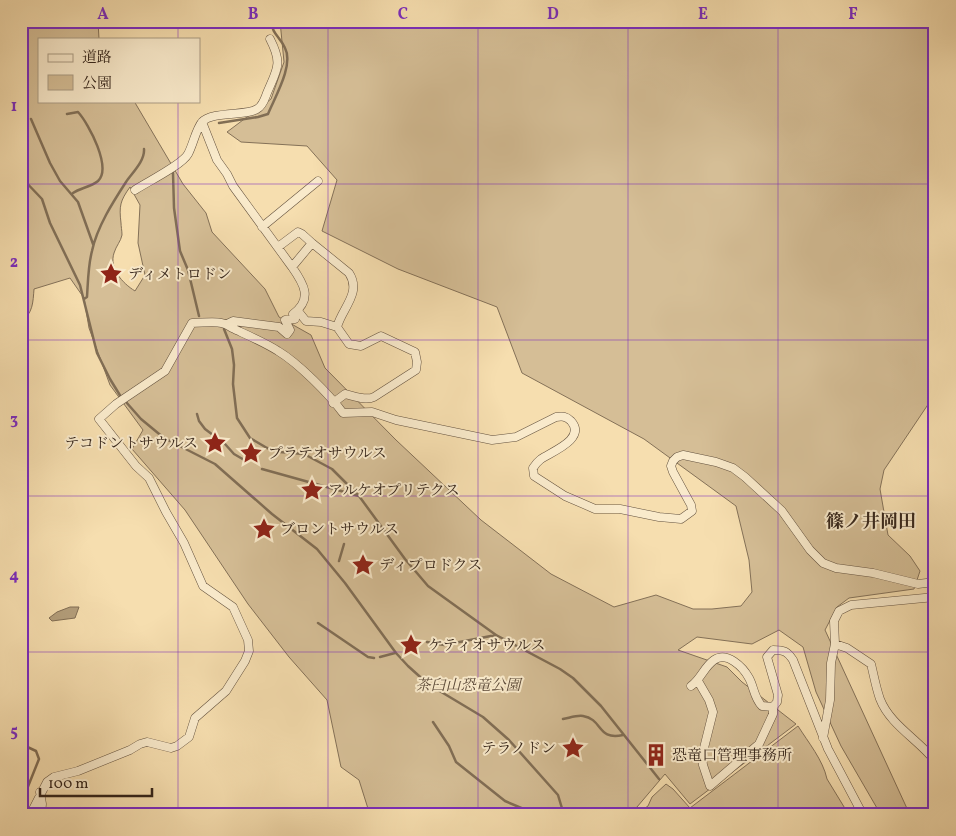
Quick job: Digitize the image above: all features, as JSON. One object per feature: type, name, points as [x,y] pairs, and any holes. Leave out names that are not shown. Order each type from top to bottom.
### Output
[{"type":"street","points":[[134,190],[176,166],[188,156],[202,122],[210,117],[257,110],[275,78],[278,65],[275,50],[270,39]]},
{"type":"street","points":[[202,122],[217,160],[233,186],[302,280],[306,290],[304,303],[293,314],[295,319],[285,320],[290,330],[287,334],[279,327],[233,321],[227,324]]},
{"type":"street","points":[[262,227],[318,180]]},
{"type":"street","points":[[278,247],[298,232],[349,273],[353,279],[352,299],[338,321],[337,327]]},
{"type":"street","points":[[292,267],[312,243]]},
{"type":"street","points":[[298,310],[306,321],[321,322],[337,327],[349,344],[361,346],[381,336],[415,352],[416,370],[370,399],[345,394],[334,403]]},
{"type":"street","points":[[30,815],[40,792],[47,782],[54,777],[78,771],[147,742],[171,748],[177,746],[189,737],[195,718],[226,691],[245,661],[249,651],[248,640],[233,607],[203,586],[184,542],[166,512],[150,478],[136,466],[99,419],[116,404],[165,371],[192,323],[220,322],[227,324],[285,355],[313,380],[343,413],[372,412],[396,420],[492,440],[516,437],[556,417],[568,418],[574,428],[573,437],[566,445],[538,461],[533,468],[534,476],[565,496],[595,509],[620,509],[659,517],[681,519],[692,511],[691,505],[673,472],[673,460],[677,456],[683,455],[716,462],[739,472],[782,511],[810,550],[823,563],[836,568],[895,577],[918,584],[935,582]]},
{"type":"street","points":[[824,738],[830,700],[831,663],[835,644],[834,621],[839,611],[851,605],[935,597]]},
{"type":"street","points":[[835,644],[847,648],[872,664],[881,700],[893,719],[935,761]]},
{"type":"street","points":[[773,707],[762,706],[758,702],[749,678],[732,660],[724,657],[715,659],[707,666],[695,684],[709,700],[713,712],[702,756],[710,786],[759,744],[773,714],[773,707],[777,702],[778,695],[767,657],[773,650],[783,650],[788,652],[792,660],[824,738],[863,815]]},
{"type":"street","points":[[40,792],[42,815]]},
{"type":"green space","name":"茶臼山恐竜公園","points":[[21,21],[98,21],[99,38],[38,38],[38,102],[135,102],[183,184],[206,213],[212,232],[265,289],[279,317],[311,335],[325,368],[396,440],[481,520],[551,574],[614,607],[656,595],[693,609],[741,606],[752,592],[749,560],[736,506],[644,439],[522,373],[497,307],[398,269],[322,231],[337,180],[307,146],[241,142],[227,132],[271,99],[284,62],[280,21],[935,21],[935,392],[884,470],[880,489],[888,535],[910,556],[920,571],[914,589],[849,598],[837,607],[825,630],[910,815],[881,815],[841,746],[816,692],[803,647],[779,630],[752,644],[697,637],[678,650],[727,667],[742,682],[796,724],[690,804],[665,774],[637,807],[627,815],[370,815],[359,780],[341,767],[327,700],[289,657],[248,604],[185,510],[132,449],[143,430],[110,385],[89,328],[84,298],[70,278],[34,289],[33,303],[25,318],[21,321]],"holes":[[[130,187],[140,205],[138,243],[145,275],[135,291],[118,275],[113,264],[115,250],[122,235],[121,204]]]},
{"type":"green space","points":[[798,726],[819,758],[827,779],[849,815],[635,815],[648,806],[652,797],[666,784],[690,808]]},
{"type":"shaded area","points":[[70,607],[79,607],[75,618],[52,621],[49,618],[57,612]]},
{"type":"waterway","points":[[219,123],[268,114],[282,81],[287,63],[285,48],[275,32],[271,21]]},
{"type":"waterway","points":[[67,114],[78,112],[83,118],[97,146],[102,166],[102,175],[98,181],[73,193]]},
{"type":"waterway","points":[[31,119],[60,181],[78,202],[93,244]]},
{"type":"waterway","points":[[84,299],[87,297],[88,274],[94,242],[106,215],[140,162],[144,149]]},
{"type":"waterway","points":[[173,173],[174,208],[180,251],[188,270],[199,316]]},
{"type":"waterway","points":[[21,177],[42,199],[50,223],[80,285],[97,353],[121,397]]},
{"type":"waterway","points":[[224,329],[232,349],[234,365],[233,384],[237,418],[250,438],[267,448],[280,452],[304,454],[332,469],[359,496],[405,559],[428,586],[496,635],[560,669],[573,678],[601,706],[659,779]]},
{"type":"waterway","points":[[126,402],[141,419],[164,438],[215,464],[272,514],[317,549],[408,666],[428,684],[483,717],[509,740],[558,795],[564,815]]},
{"type":"waterway","points":[[197,414],[199,421],[205,429],[225,444],[234,454],[246,461]]},
{"type":"waterway","points":[[262,469],[359,496]]},
{"type":"waterway","points":[[339,561],[344,544]]},
{"type":"waterway","points":[[318,623],[368,657],[374,658]]},
{"type":"waterway","points":[[427,642],[444,645],[496,635]]},
{"type":"waterway","points":[[380,657],[395,653]]},
{"type":"waterway","points":[[563,719],[583,716],[594,721],[609,735],[623,735]]},
{"type":"waterway","points":[[433,722],[449,746],[456,762],[505,801],[538,815]]},
{"type":"waterway","points":[[21,744],[36,751],[39,759],[25,794],[27,805]]},
{"type":"place","name":"ディメトロドン","points":[[111,274]]},
{"type":"place","name":"テコドントサウルス","points":[[215,443]]},
{"type":"place","name":"プラテオサウルス","points":[[251,453]]},
{"type":"place","name":"アルケオプリテクス","points":[[312,490]]},
{"type":"place","name":"ブロントサウルス","points":[[264,529]]},
{"type":"place","name":"ディプロドクス","points":[[363,565]]},
{"type":"place","name":"ケティオサウルス","points":[[411,645]]},
{"type":"place","name":"テラノドン","points":[[573,748]]},
{"type":"place","name":"恐竜口管理事務所","points":[[656,755]]},
{"type":"district","name":"篠ノ井岡田","points":[[871,521]]}]
